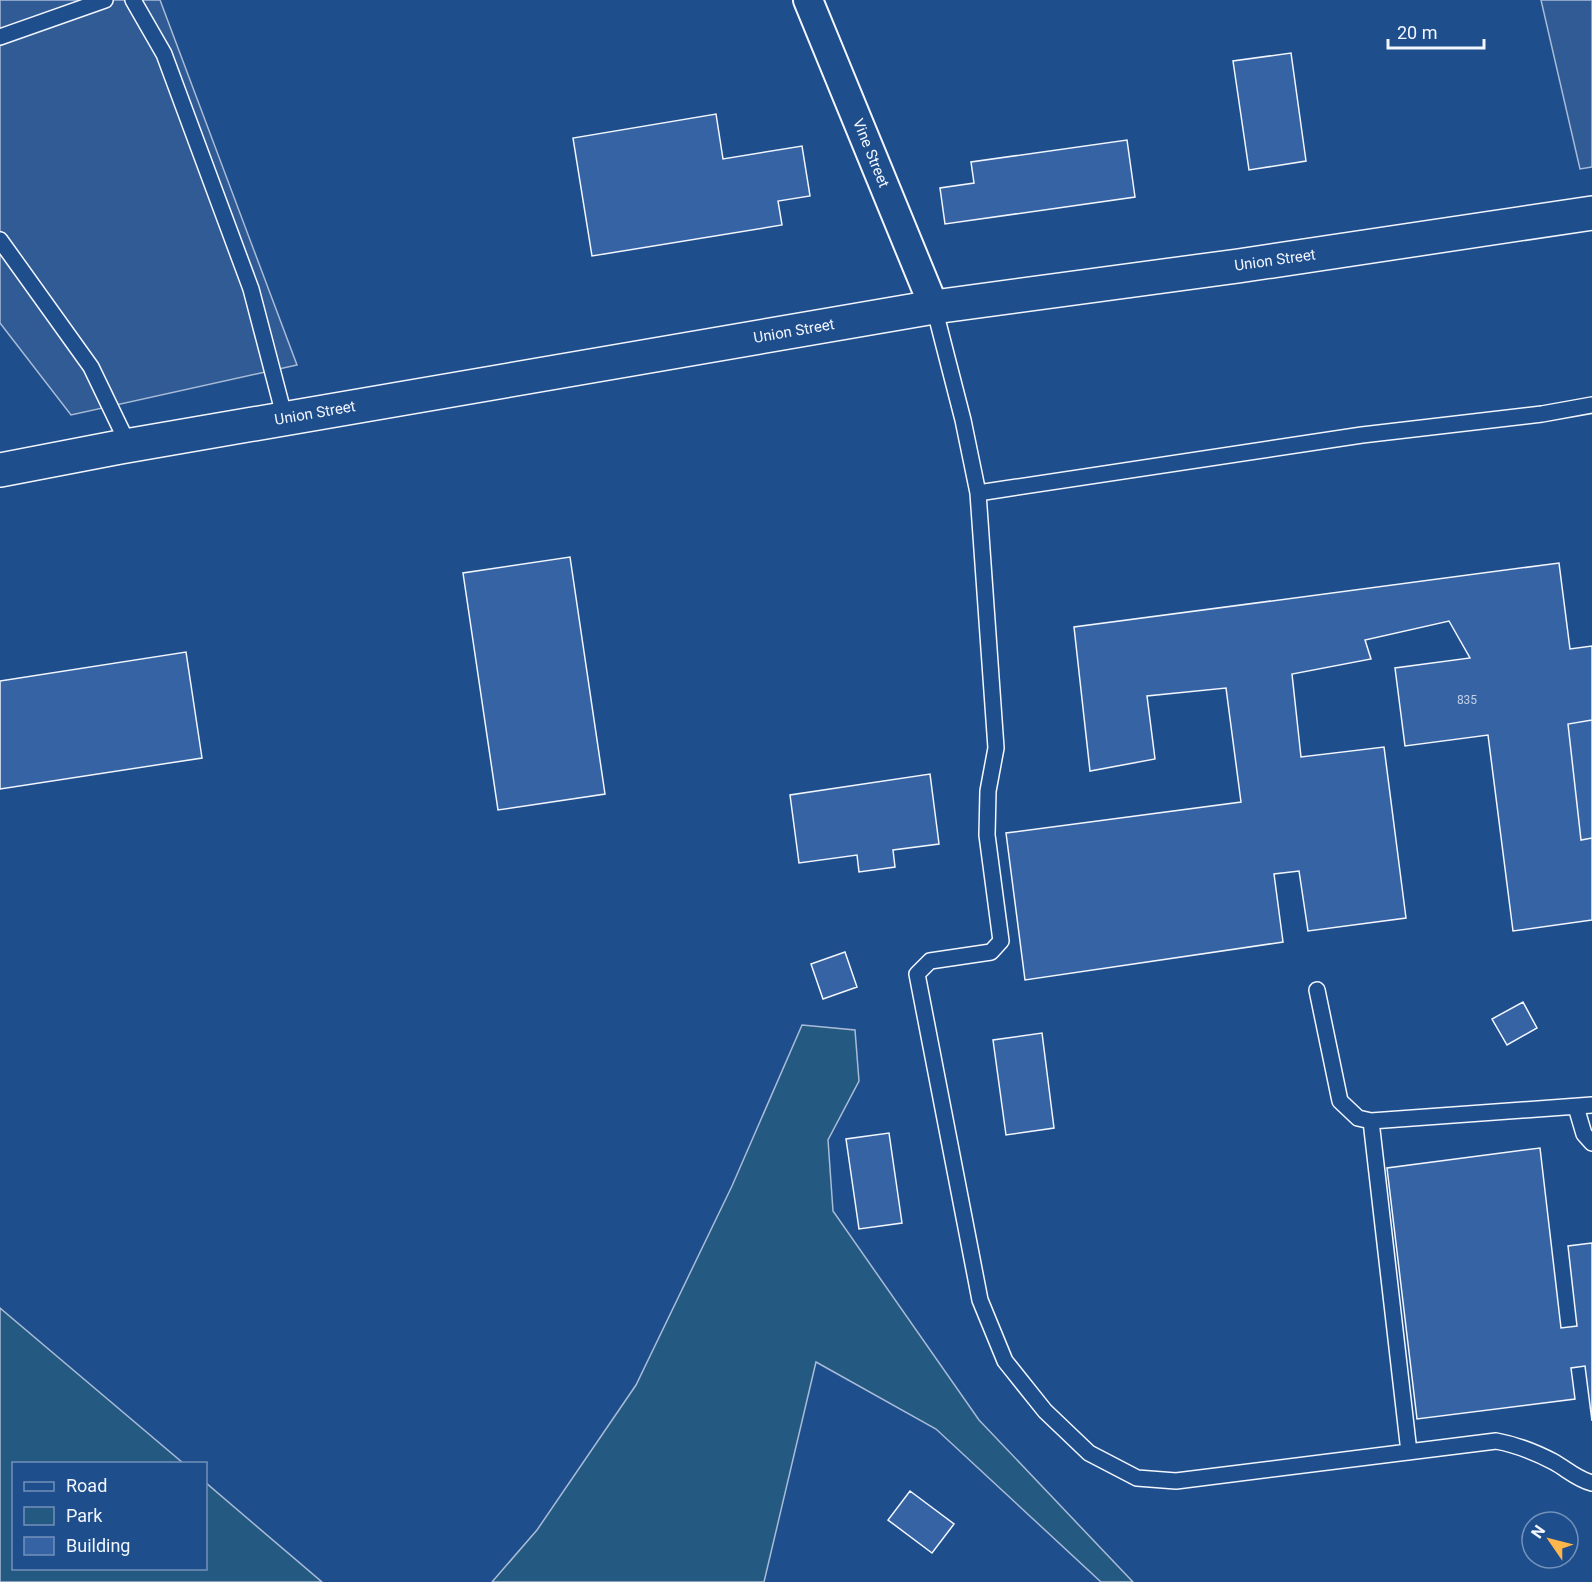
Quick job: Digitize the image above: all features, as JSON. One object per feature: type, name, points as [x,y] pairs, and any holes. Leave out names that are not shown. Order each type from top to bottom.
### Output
[{"type":"main road","name":"Union Street","points":[[0,471],[129,446],[934,307],[1238,266],[1592,213]]},
{"type":"street","name":"Vine Street","points":[[808,0],[934,307]]},
{"type":"lane","points":[[0,37],[105,0]]},
{"type":"lane","points":[[133,0],[164,54],[248,280],[285,419]]},
{"type":"lane","points":[[0,240],[91,367],[129,446]]},
{"type":"lane","points":[[934,307],[963,420],[978,493],[996,748],[988,791],[987,835],[1001,941],[992,952],[930,962],[917,974],[980,1300],[1005,1361],[1045,1411],[1089,1453],[1137,1478],[1176,1481],[1496,1441],[1521,1446],[1556,1463],[1579,1479],[1592,1483]]},
{"type":"lane","points":[[978,493],[1362,435],[1542,414],[1592,405]]},
{"type":"lane","points":[[1317,990],[1340,1101],[1358,1118],[1371,1121],[1584,1106],[1584,1134],[1592,1143]]},
{"type":"lane","points":[[1371,1121],[1409,1452]]},
{"type":"green space","points":[[802,1025],[855,1030],[859,1081],[828,1140],[833,1211],[979,1420],[1133,1582],[1101,1582],[936,1429],[816,1362],[764,1582],[492,1582],[537,1530],[636,1385],[732,1186]]},
{"type":"green space","points":[[0,1308],[182,1462],[12,1462],[12,1570],[207,1570],[207,1484],[322,1582],[0,1582]]},
{"type":"shaded area","points":[[0,0],[160,0],[297,365],[71,415],[0,323]]},
{"type":"shaded area","points":[[1541,0],[1592,0],[1592,167],[1580,169]]},
{"type":"building","points":[[1291,53],[1306,161],[1249,170],[1233,61]]},
{"type":"building","points":[[716,114],[723,159],[802,146],[810,196],[778,201],[782,225],[592,256],[573,138]]},
{"type":"building","points":[[1127,140],[1135,197],[945,224],[940,188],[974,183],[971,162]]},
{"type":"building","points":[[570,557],[605,794],[498,810],[463,573]]},
{"type":"building","points":[[1559,563],[1570,649],[1592,646],[1592,720],[1568,724],[1581,840],[1592,838],[1592,920],[1513,931],[1488,735],[1405,746],[1395,668],[1470,658],[1449,621],[1365,640],[1371,659],[1292,674],[1301,757],[1384,747],[1406,918],[1308,931],[1299,871],[1274,874],[1283,942],[1025,980],[1006,833],[1241,802],[1226,688],[1147,696],[1155,759],[1090,771],[1074,627]]},
{"type":"building","points":[[1559,563],[1570,649],[1592,646],[1592,920],[1513,931],[1488,735],[1405,746],[1395,668],[1470,658],[1449,621],[1365,640],[1371,659],[1292,674],[1301,757],[1384,747],[1406,918],[1308,931],[1299,871],[1274,874],[1283,942],[1025,980],[1006,833],[1241,802],[1226,688],[1147,696],[1155,759],[1090,771],[1074,627]]},
{"type":"building","points":[[186,652],[202,758],[0,789],[0,681]]},
{"type":"building","points":[[930,774],[939,844],[893,850],[895,867],[859,872],[857,855],[799,863],[790,795]]},
{"type":"building","points":[[845,952],[857,987],[823,999],[811,964]]},
{"type":"building","points":[[1523,1002],[1537,1028],[1507,1045],[1492,1019]]},
{"type":"building","points":[[1042,1033],[1054,1128],[1006,1135],[993,1040]]},
{"type":"building","points":[[889,1133],[902,1223],[859,1229],[846,1139]]},
{"type":"building","points":[[1540,1148],[1561,1328],[1577,1326],[1568,1246],[1592,1243],[1592,1421],[1585,1366],[1571,1368],[1575,1399],[1417,1419],[1387,1168]]},
{"type":"building","points":[[910,1491],[954,1524],[932,1553],[888,1520]]}]
